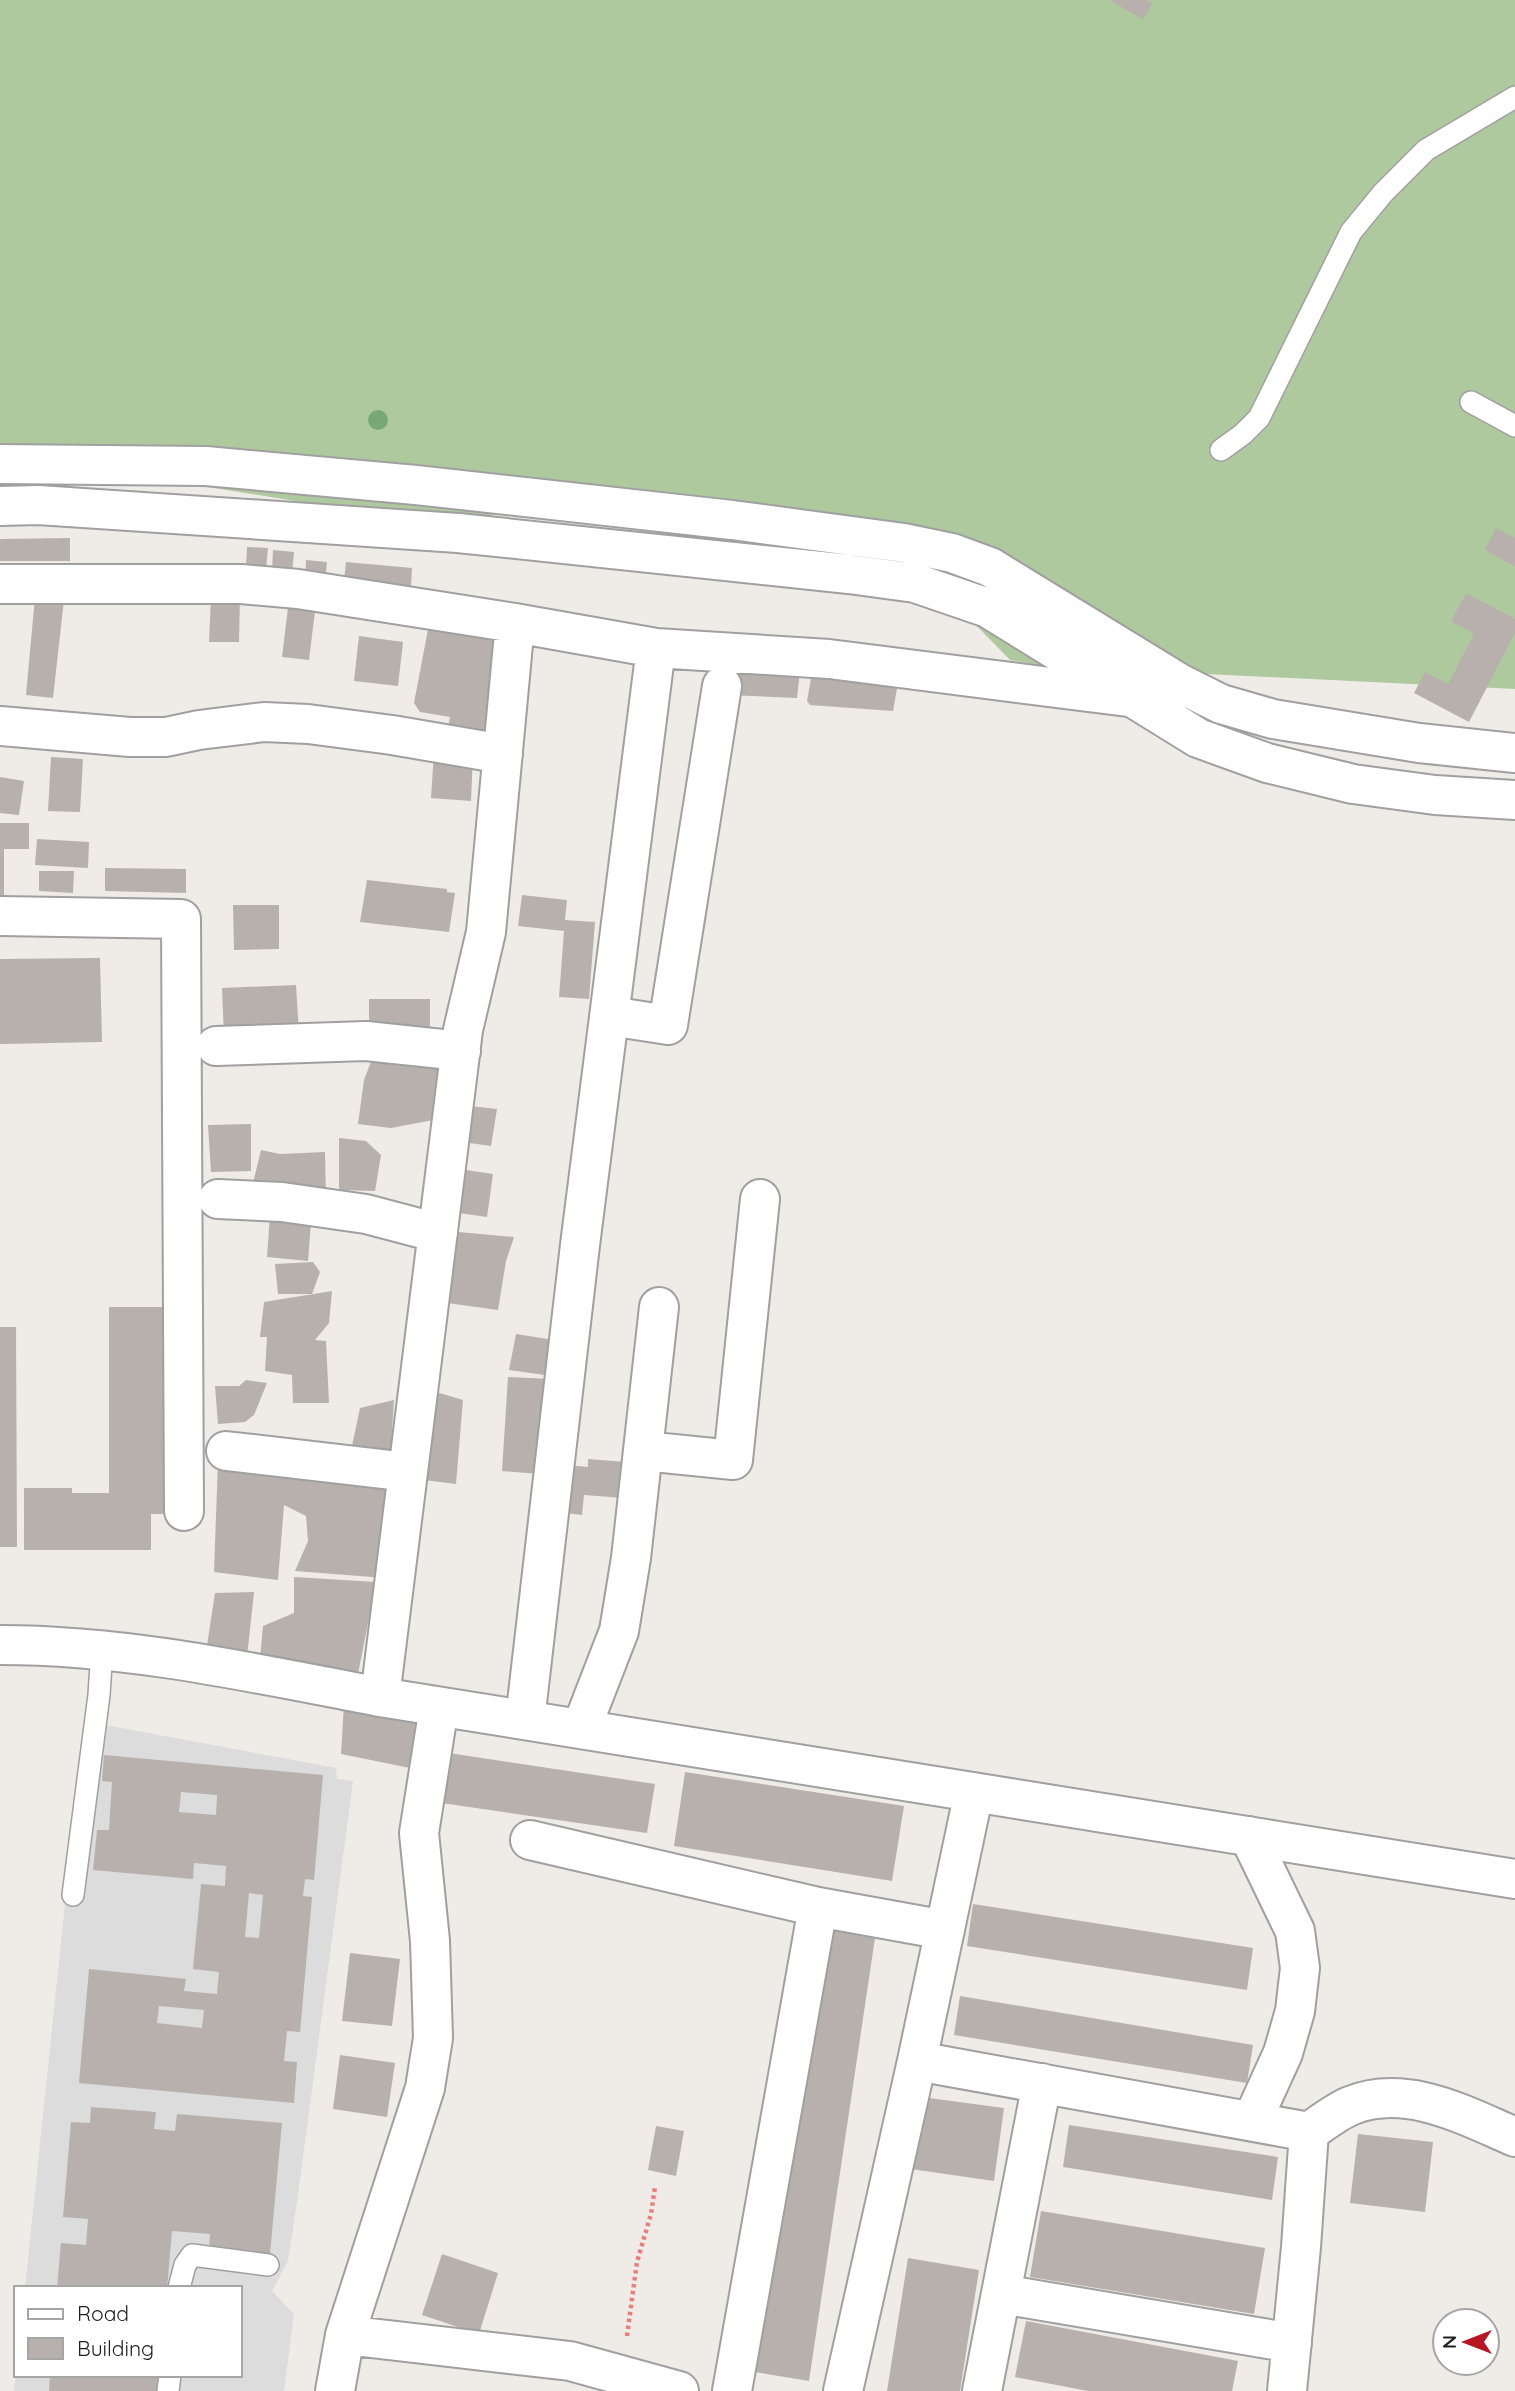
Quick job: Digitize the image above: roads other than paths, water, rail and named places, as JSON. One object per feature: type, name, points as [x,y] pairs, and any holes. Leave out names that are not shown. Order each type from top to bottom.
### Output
[{"type":"street","points":[[0,464],[206,466],[595,504],[904,543],[952,553],[990,567],[1179,682],[1221,704],[1273,719],[1380,737],[1515,753]]},
{"type":"street","points":[[0,506],[38,505],[458,533],[915,583],[988,608],[1198,738],[1267,763],[1353,784],[1436,795],[1515,800]]},
{"type":"street","points":[[0,584],[241,584],[298,589],[515,622],[656,648],[829,659],[1129,697]]},
{"type":"street","points":[[380,1697],[463,1030],[486,932],[515,622]]},
{"type":"street","points":[[525,1720],[580,1245],[656,648]]},
{"type":"street","points":[[610,1016],[668,1025],[722,686]]},
{"type":"street","points":[[0,726],[130,737],[166,737],[264,722],[308,724],[503,754]]},
{"type":"street","points":[[0,916],[181,919],[184,1511]]},
{"type":"street","points":[[216,1046],[366,1041],[461,1051]]},
{"type":"street","points":[[218,1199],[282,1202],[366,1214],[438,1233]]},
{"type":"street","points":[[644,1451],[733,1460],[760,1199]]},
{"type":"street","points":[[581,1729],[619,1631],[631,1558],[659,1307]]},
{"type":"street","points":[[226,1451],[408,1472]]},
{"type":"street","points":[[0,1646],[102,1649],[204,1663],[439,1707],[1515,1879]]},
{"type":"street","points":[[335,2391],[345,2335],[425,2088],[433,2038],[430,1941],[419,1833],[439,1707]]},
{"type":"street","points":[[843,2391],[974,1792]]},
{"type":"street","points":[[1249,1836],[1296,1931],[1300,1968],[1296,2011],[1286,2043],[1252,2121]]},
{"type":"street","points":[[530,1840],[818,1907],[945,1930]]},
{"type":"street","points":[[732,2391],[818,1907]]},
{"type":"street","points":[[917,2061],[1309,2132],[1350,2106],[1391,2096],[1445,2107],[1515,2137]]},
{"type":"street","points":[[982,2391],[1042,2083]]},
{"type":"street","points":[[1287,2391],[1309,2132]]},
{"type":"street","points":[[1001,2294],[1292,2343]]},
{"type":"street","points":[[345,2335],[567,2376],[614,2373],[679,2391]]},
{"type":"lane","points":[[1221,450],[1259,418],[1351,232],[1383,192],[1426,150],[1515,97]]},
{"type":"lane","points":[[1471,402],[1515,426]]},
{"type":"lane","points":[[73,1895],[99,1695],[102,1649]]},
{"type":"lane","points":[[180,2286],[185,2265],[192,2255],[268,2265]]}]
